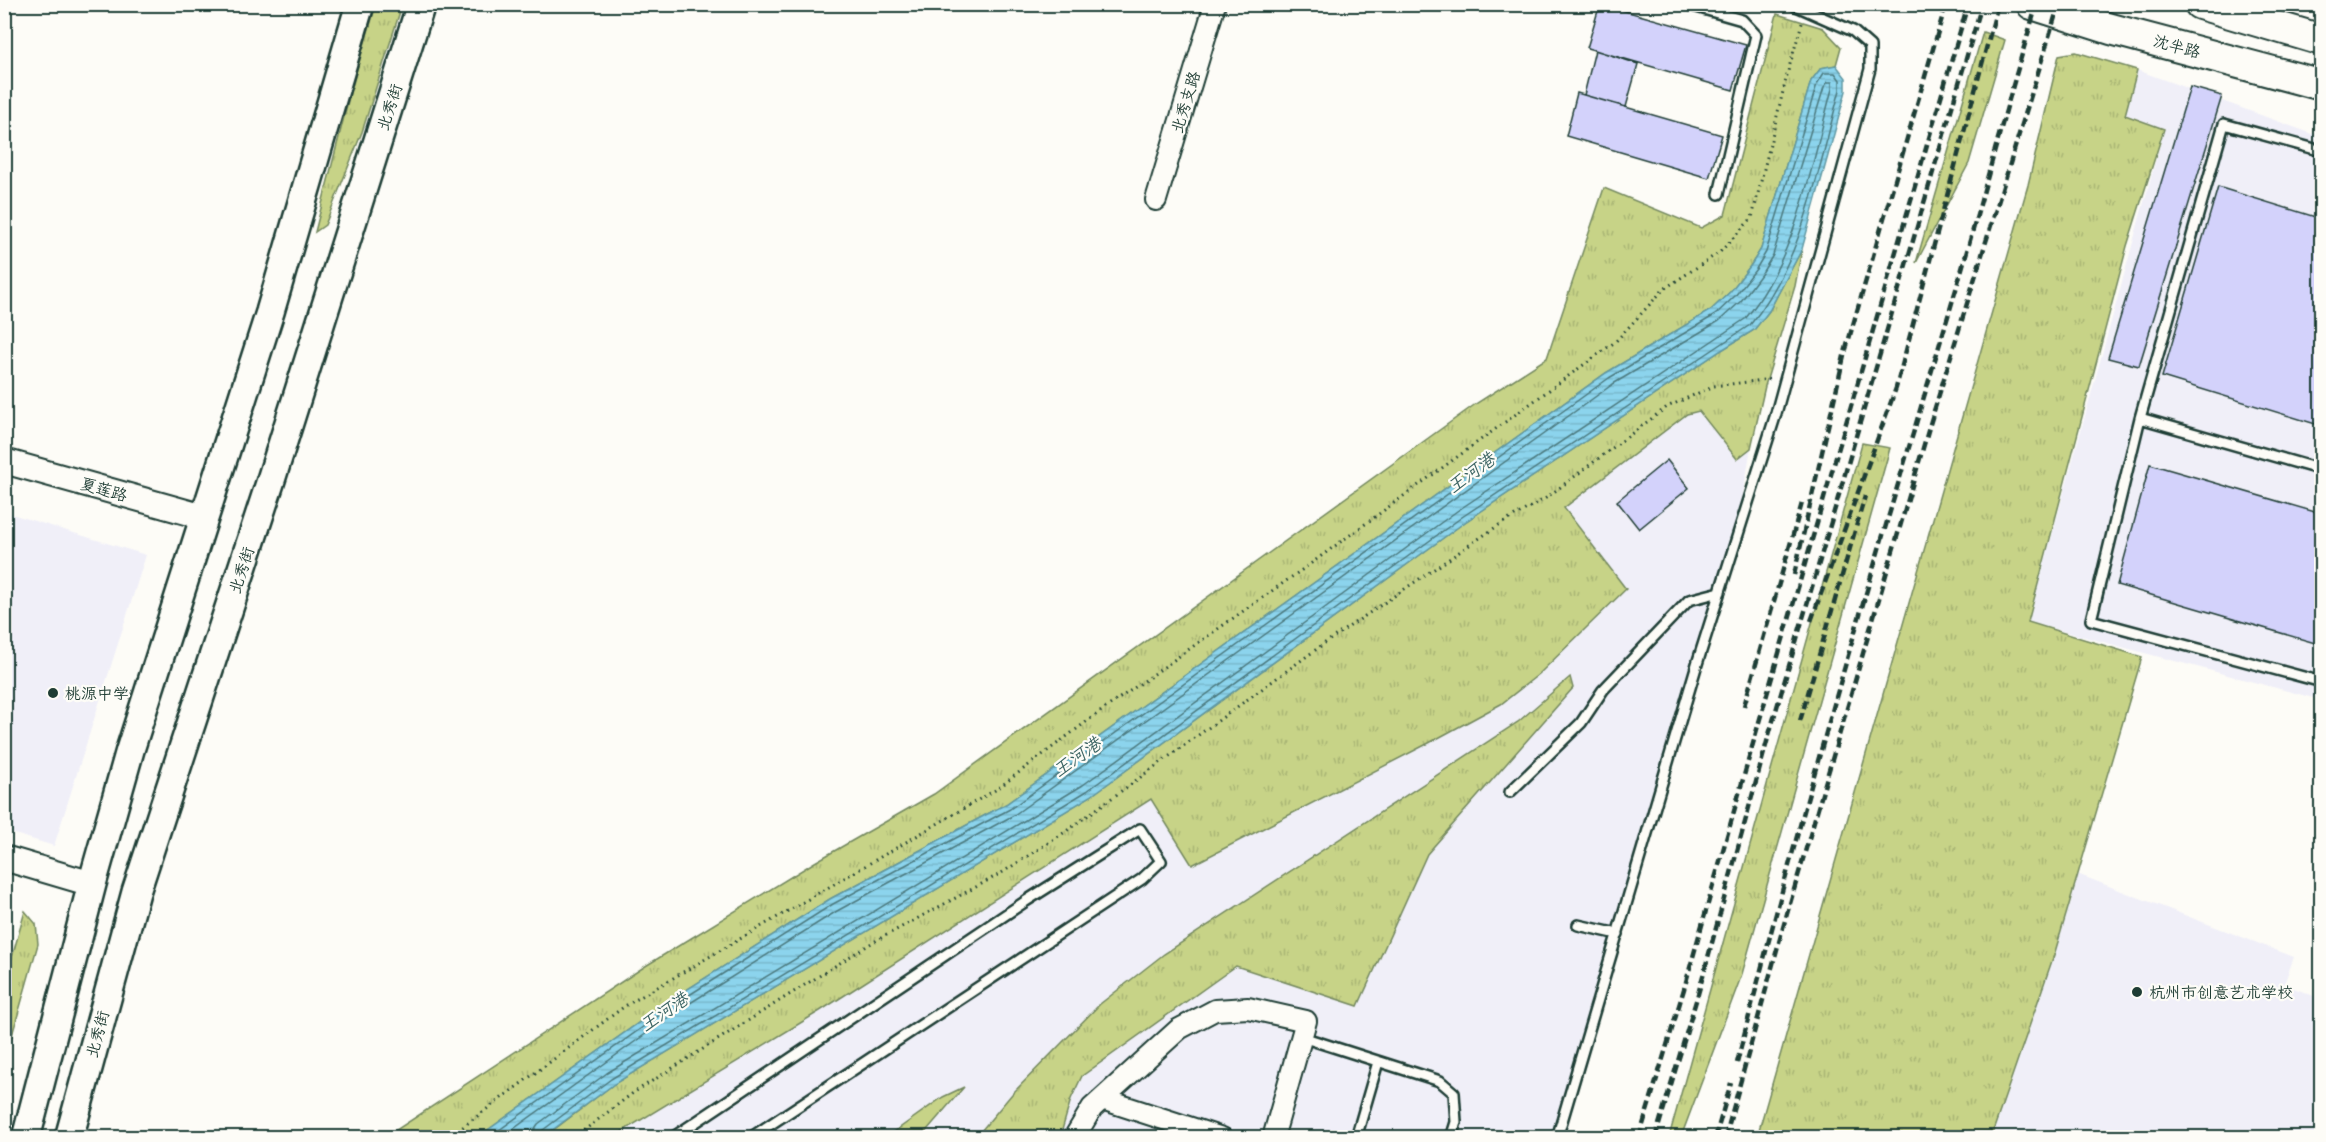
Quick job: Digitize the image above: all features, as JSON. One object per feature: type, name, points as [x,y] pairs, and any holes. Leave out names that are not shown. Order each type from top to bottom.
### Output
[{"type":"main road","name":"北秀街","points":[[69,1137],[136,892],[270,483],[421,4]]},
{"type":"main road","name":"沈半路","points":[[2032,4],[2111,29],[2322,85]]},
{"type":"main road","points":[[2200,4],[2322,40]]},
{"type":"main road","points":[[26,1137],[92,884],[130,750],[273,301],[359,5]]},
{"type":"street","name":"北秀支路","points":[[1156,200],[1215,4]]},
{"type":"street","name":"夏莲路","points":[[4,461],[204,517]]},
{"type":"street","points":[[4,858],[92,884]]},
{"type":"street","points":[[1074,1137],[1092,1108],[1179,1029],[1215,1010],[1248,1008],[1306,1021],[1273,1137]]},
{"type":"street","points":[[1102,1099],[1222,1137]]},
{"type":"lane","points":[[1686,4],[1742,20],[1756,35],[1719,194]]},
{"type":"lane","points":[[1557,1137],[1786,377],[1870,69],[1870,46],[1852,31],[1792,4]]},
{"type":"lane","points":[[2322,151],[2224,124],[2140,418],[2091,620],[2322,682]]},
{"type":"lane","points":[[2140,418],[2322,470]]},
{"type":"lane","points":[[1510,792],[1581,723],[1603,690],[1689,600],[1720,592]]},
{"type":"lane","points":[[672,1137],[977,934],[1140,829],[1161,861],[1142,879],[750,1137]]},
{"type":"lane","points":[[1578,925],[1618,934]]},
{"type":"lane","points":[[1302,1037],[1440,1081],[1454,1093],[1456,1122],[1452,1137]]},
{"type":"lane","points":[[1356,1137],[1378,1062]]},
{"type":"path","points":[[448,1137],[625,1006],[854,870],[997,789],[1090,719],[1313,562],[1615,342],[1664,289],[1720,252],[1752,218],[1788,71],[1806,9]]},
{"type":"path","points":[[574,1137],[633,1093],[870,944],[1000,874],[1065,832],[1325,643],[1500,525],[1546,498],[1667,407],[1714,386],[1786,377]]},
{"type":"shaded area","points":[[2137,70],[2321,137],[2321,700],[2028,622],[2164,130],[2124,115]]},
{"type":"shaded area","points":[[1699,411],[1737,459],[1751,448],[1725,597],[1665,771],[1552,1137],[613,1138],[820,1011],[1151,798],[1193,864],[1501,704],[1539,674],[1626,589],[1564,508],[1687,414]]},
{"type":"shaded area","name":"桃源中学","points":[[5,512],[146,555],[54,846],[5,831]]},
{"type":"shaded area","name":"杭州市创意艺术学校","points":[[2012,849],[2294,957],[2284,984],[2321,999],[2321,1120],[2315,1137],[1931,1138]]},
{"type":"green space","points":[[376,5],[402,5],[362,132],[325,225],[315,232],[350,93]]},
{"type":"green space","points":[[1777,14],[1823,28],[1841,47],[1836,65],[1821,68],[1811,81],[1761,249],[1730,292],[1711,310],[1606,373],[1006,804],[830,899],[672,999],[478,1137],[384,1138],[644,967],[815,862],[934,794],[1477,403],[1547,358],[1604,188],[1701,228],[1725,215]]},
{"type":"green space","points":[[1983,32],[2005,40],[1969,163],[1916,263]]},
{"type":"green space","points":[[2076,52],[2137,70],[2125,115],[2164,129],[2127,246],[2028,622],[2142,657],[2055,952],[1991,1137],[1757,1137],[2028,185],[2059,55]]},
{"type":"green space","points":[[1802,249],[1795,286],[1765,386],[1751,448],[1737,459],[1699,411],[1687,414],[1564,508],[1626,589],[1539,674],[1501,704],[1192,865],[1151,799],[820,1011],[613,1137],[543,1138],[614,1084],[1091,796],[1465,522],[1754,330],[1769,311]]},
{"type":"green space","points":[[1862,443],[1890,448],[1742,974],[1681,1137],[1669,1137]]},
{"type":"green space","points":[[1570,677],[1573,688],[1427,854],[1358,1006],[1236,966],[1082,1076],[1071,1099],[1060,1137],[976,1137],[1012,1094],[1100,1004],[1164,954],[1518,722]]},
{"type":"green space","points":[[25,911],[36,924],[38,944],[5,1060],[5,982]]},
{"type":"green space","points":[[964,1087],[921,1137],[887,1137],[943,1097]]},
{"type":"water","name":"王河港","points":[[1836,65],[1846,78],[1846,91],[1802,249],[1769,311],[1754,330],[1465,522],[1091,796],[614,1084],[543,1137],[478,1137],[672,999],[830,899],[1006,804],[1606,373],[1711,310],[1730,292],[1761,249],[1811,81],[1821,68]]},
{"type":"building","points":[[1600,4],[1746,45],[1733,90],[1587,48]]},
{"type":"building","points":[[1595,50],[1638,64],[1626,107],[1584,95]]},
{"type":"building","points":[[2190,87],[2222,96],[2139,366],[2108,358]]},
{"type":"building","points":[[1577,93],[1722,135],[1709,178],[1566,136]]},
{"type":"building","points":[[2218,187],[2322,219],[2322,426],[2162,377]]},
{"type":"building","points":[[1667,460],[1689,488],[1639,529],[1617,501]]},
{"type":"building","points":[[2150,464],[2322,514],[2322,645],[2117,585]]},
{"type":"railway","points":[[1794,575],[1844,356],[1946,4]]},
{"type":"railway","points":[[1639,1138],[1968,4]]},
{"type":"railway","points":[[1655,1138],[1698,994],[1768,738],[1982,4]]},
{"type":"railway","points":[[1811,621],[1896,388],[1998,4]]},
{"type":"railway","points":[[1737,1063],[1815,770],[2037,4]]},
{"type":"railway","points":[[1725,1138],[1784,924],[1930,424],[2059,4]]},
{"type":"railway","points":[[1800,721],[1865,496]]},
{"type":"railway","points":[[1744,706],[1802,503]]},
{"type":"railway","points":[[1715,1138],[1731,1083]]},
{"type":"place","name":"桃源中学","points":[[53,693]]},
{"type":"place","name":"杭州市创意艺术学校","points":[[2137,992]]}]
